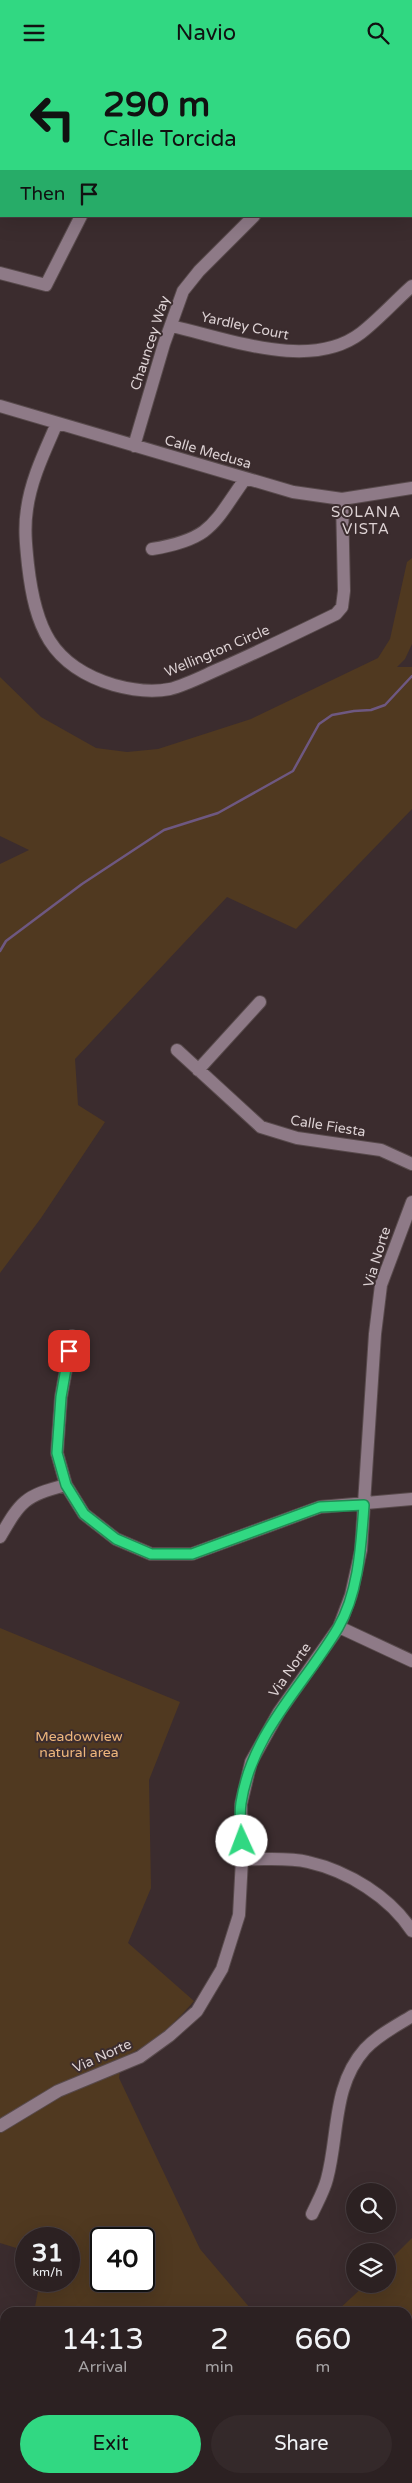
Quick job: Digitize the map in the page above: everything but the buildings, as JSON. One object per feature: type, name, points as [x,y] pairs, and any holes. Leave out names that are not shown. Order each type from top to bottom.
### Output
[{"type":"street","points":[[0,273],[46,285],[80,217]]},
{"type":"street","name":"Chauncey Way","points":[[134,446],[183,291],[199,271],[253,217]]},
{"type":"street","name":"Yardley Court","points":[[171,326],[253,345],[296,352],[305,351],[332,346],[360,334],[412,286]]},
{"type":"street","name":"Calle Medusa","points":[[0,406],[293,492],[342,499],[412,488]]},
{"type":"street","name":"Wellington Circle","points":[[57,423],[36,472],[27,508],[25,533],[34,610],[45,634],[59,653],[76,669],[98,680],[124,688],[144,692],[170,689],[245,658],[336,614],[342,607],[344,591],[342,499]]},
{"type":"street","points":[[152,549],[190,540],[206,530],[220,517],[246,479]]},
{"type":"street","points":[[198,1070],[260,1002]]},
{"type":"street","name":"Calle Fiesta","points":[[177,1050],[262,1127],[297,1139],[381,1150],[412,1164]]},
{"type":"street","name":"Via Norte","points":[[0,2126],[58,2091],[140,2057],[169,2036],[197,2011],[222,1969],[239,1915],[242,1859],[241,1804],[251,1763],[279,1712],[339,1627],[351,1595],[361,1550],[375,1333],[381,1285],[412,1202]]},
{"type":"street","points":[[72,1336],[61,1397],[57,1453],[66,1485],[84,1514],[116,1539],[151,1554],[192,1554],[320,1507],[364,1505],[412,1499]]},
{"type":"street","points":[[0,1537],[16,1509],[36,1492],[66,1485]]},
{"type":"street","points":[[339,1627],[412,1661]]},
{"type":"street","points":[[242,1859],[307,1862],[350,1878],[376,1894],[402,1916],[412,1931]]},
{"type":"street","points":[[312,2214],[327,2180],[337,2109],[350,2070],[365,2049],[379,2037],[412,2016]]},
{"type":"green space","points":[[412,558],[412,644],[405,659],[397,667],[412,667],[412,809],[296,929],[227,897],[75,1059],[78,1105],[105,1122],[41,1218],[0,1273],[0,864],[29,850],[0,836],[0,677],[41,717],[96,748],[127,752],[158,749],[251,719],[378,658],[390,639],[407,562]]},
{"type":"green space","name":"Meadowview natural area","points":[[0,1628],[180,1702],[149,1780],[151,1888],[128,1943],[194,2001],[161,2034],[122,2058],[119,2078],[200,2249],[249,2307],[35,2307],[38,2292],[80,2292],[80,2227],[15,2227],[15,2248],[0,2243]]},
{"type":"green space","points":[[412,2238],[412,2307],[341,2307],[356,2293],[396,2293],[396,2254]]},
{"type":"waterway","points":[[0,951],[6,941],[82,884],[164,830],[218,813],[293,771],[319,724],[332,715],[371,710],[385,705],[412,676]]},
{"type":"district","name":"SOLANA VISTA","points":[[366,520]]},
{"type":"route","points":[[69,1351],[61,1397],[57,1453],[66,1485],[84,1514],[116,1539],[151,1554],[192,1554],[320,1507],[364,1505],[361,1550],[351,1595],[339,1627],[279,1712],[251,1763],[241,1804],[242,1841]]}]
